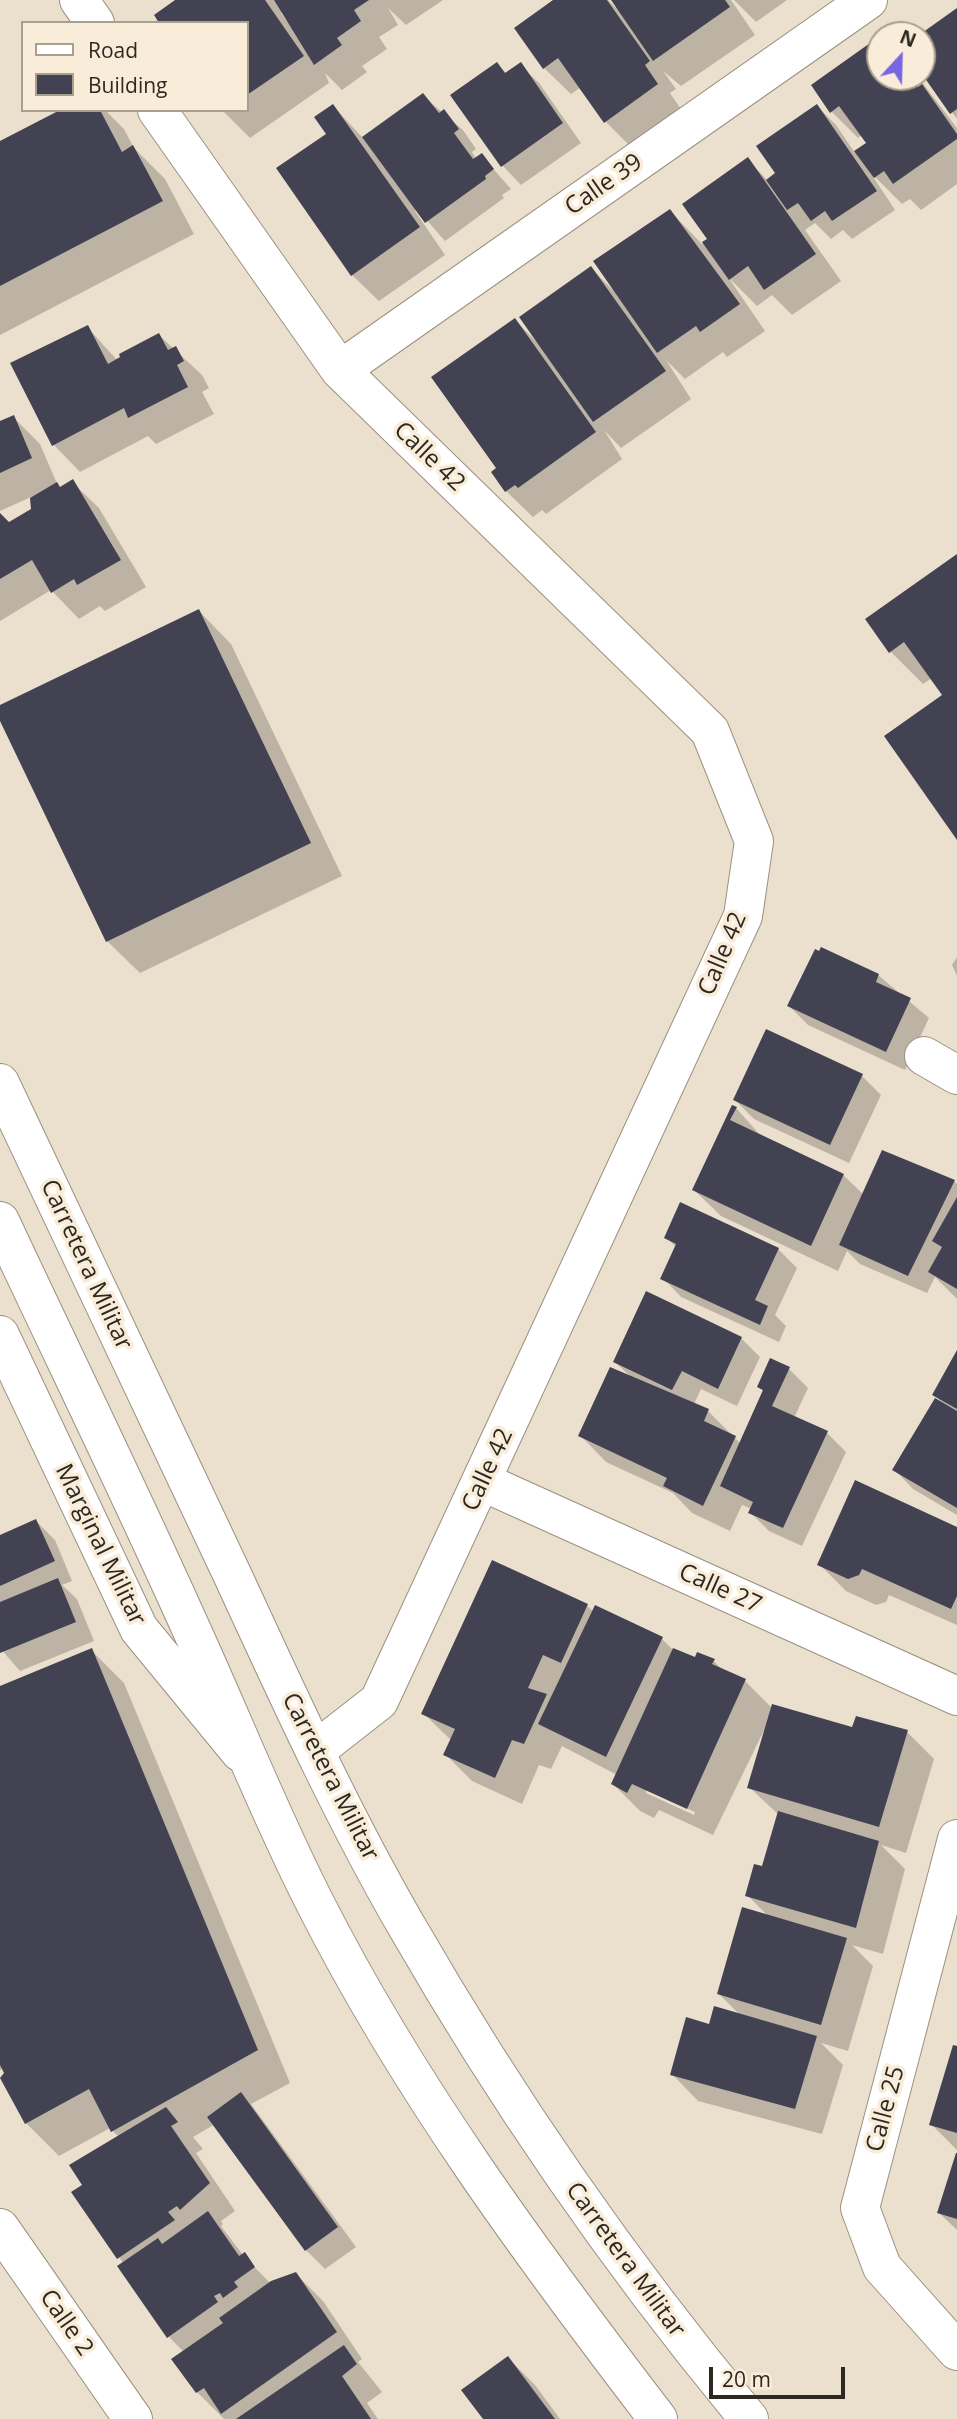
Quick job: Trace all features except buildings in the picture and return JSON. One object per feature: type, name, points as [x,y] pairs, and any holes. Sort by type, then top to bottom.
[{"type":"street","points":[[79,0],[94,21]]},
{"type":"street","name":"Calle 39","points":[[340,370],[868,0]]},
{"type":"street","name":"Calle 42","points":[[158,112],[340,370],[710,732],[754,841],[743,916],[483,1482],[379,1701],[315,1751]]},
{"type":"street","points":[[924,1056],[957,1075]]},
{"type":"street","name":"Carretera Militar","points":[[0,1083],[315,1751],[404,1921],[484,2056],[571,2187],[656,2303],[748,2419]]},
{"type":"street","points":[[0,1221],[327,1926],[453,2137],[577,2314],[658,2419]]},
{"type":"street","name":"Marginal Militar","points":[[0,1335],[139,1629],[254,1770]]},
{"type":"street","name":"Calle 27","points":[[483,1482],[957,1696]]},
{"type":"street","name":"Calle 25","points":[[957,1839],[860,2208],[882,2267],[957,2351]]},
{"type":"street","name":"Calle 2","points":[[0,2228],[133,2419]]}]
